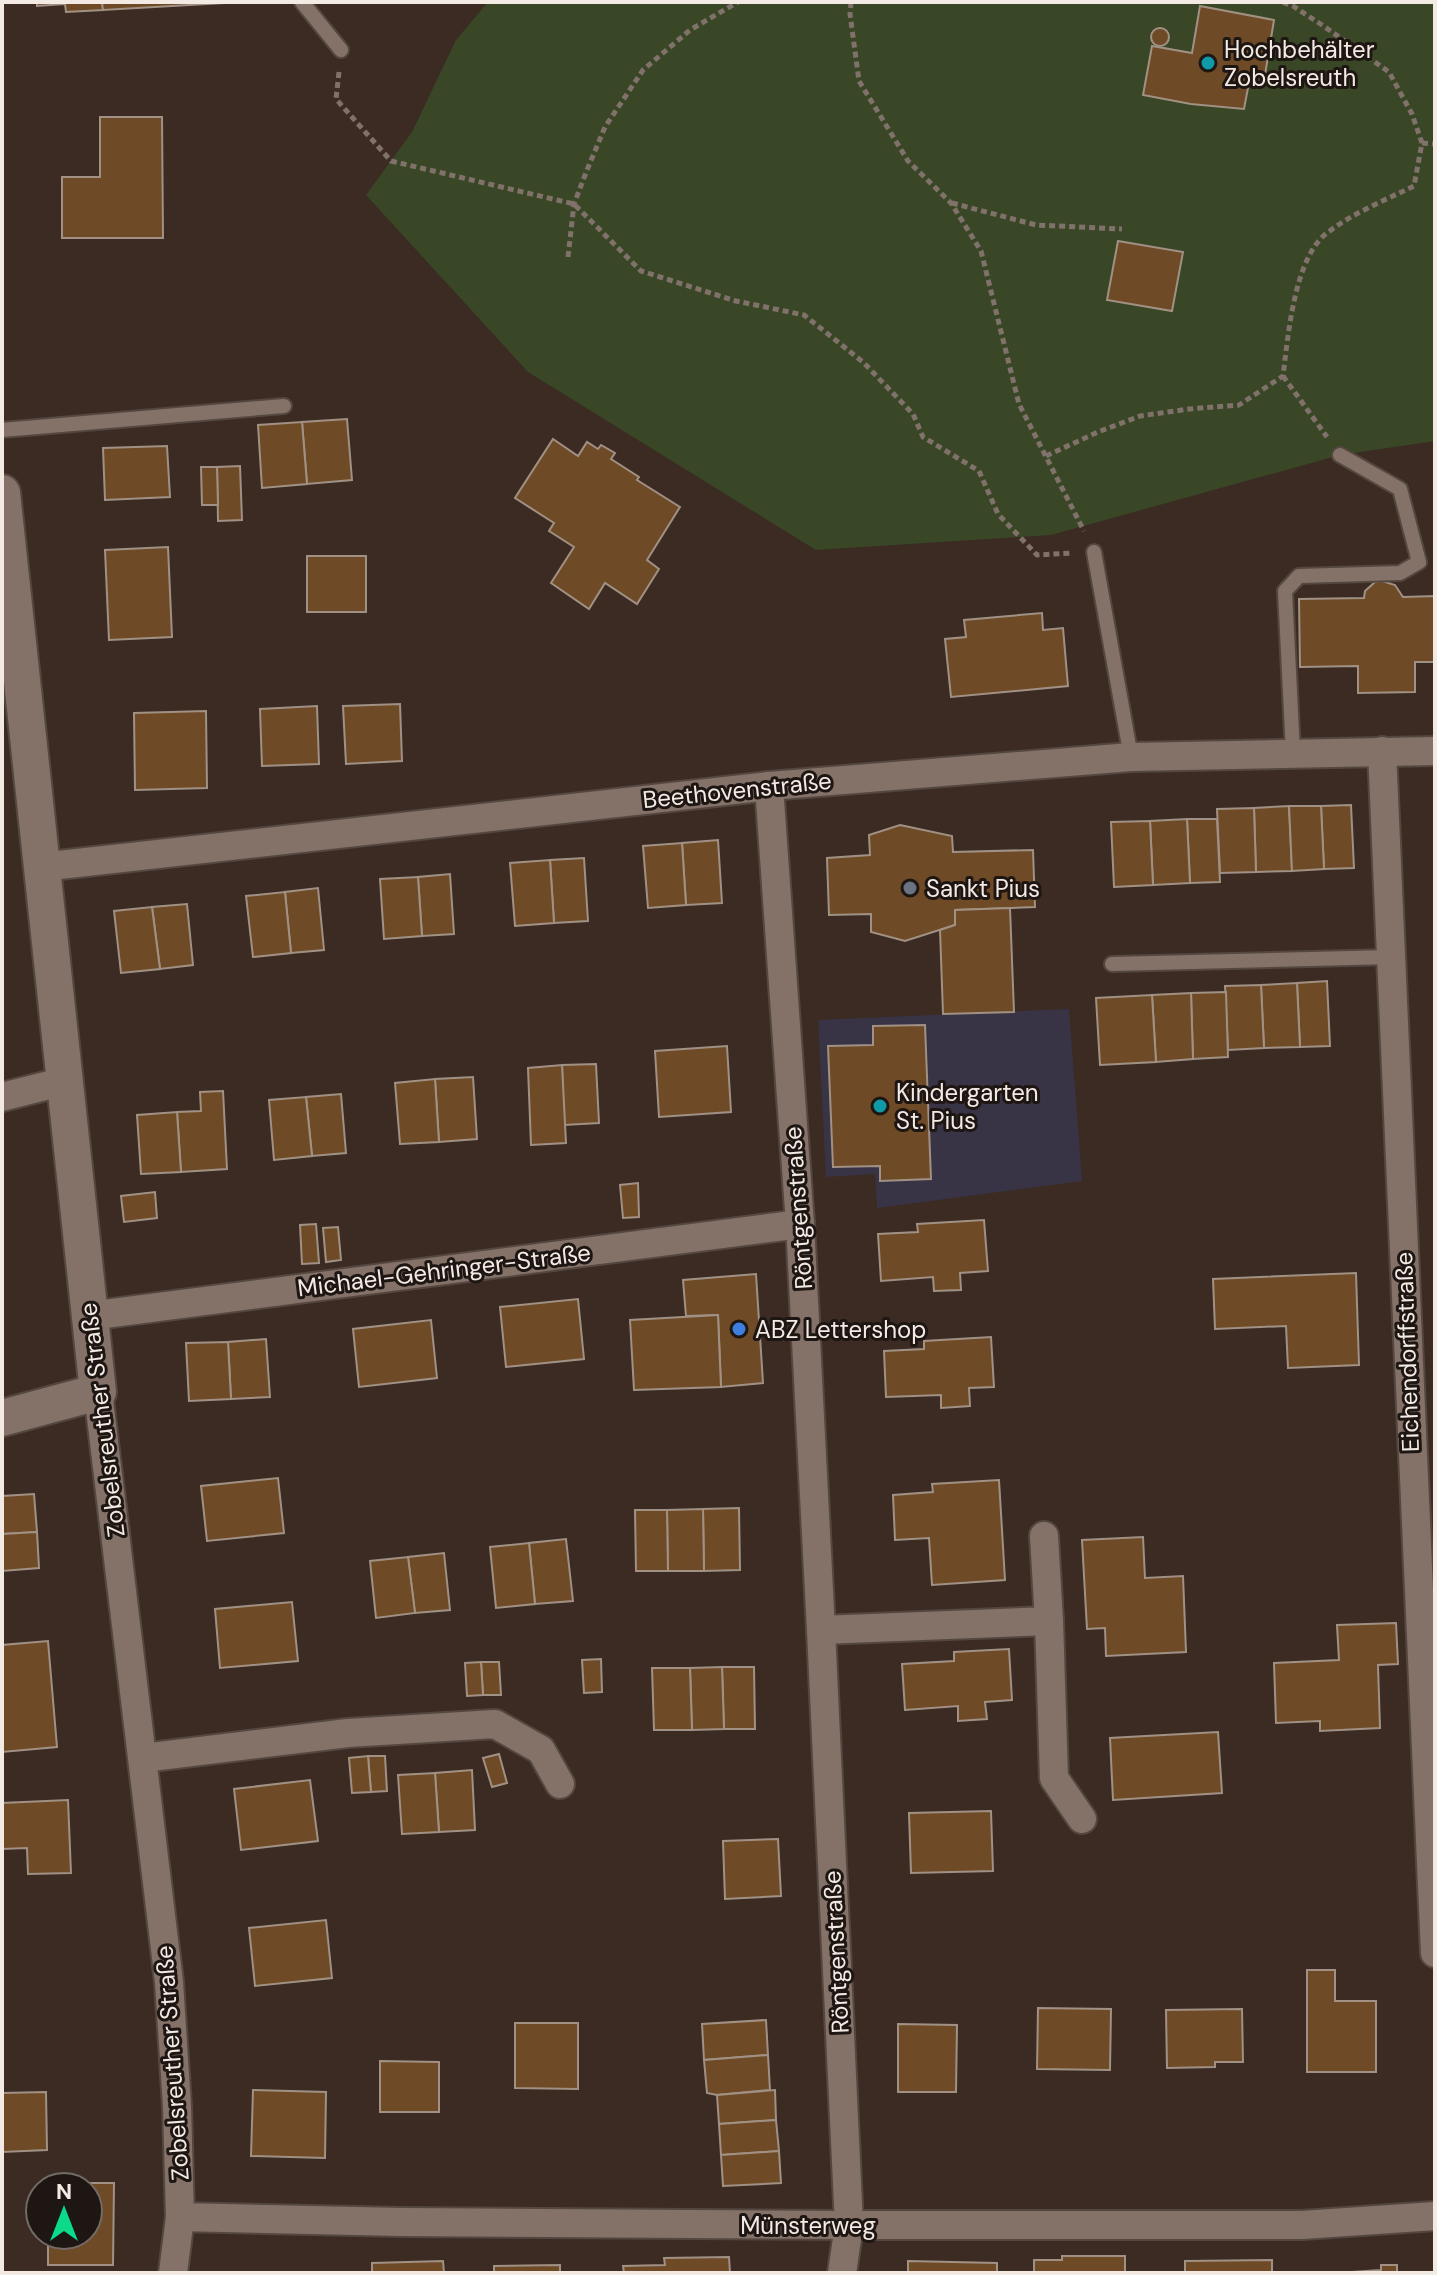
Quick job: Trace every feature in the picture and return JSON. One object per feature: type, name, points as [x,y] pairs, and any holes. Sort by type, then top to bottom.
[{"type":"street","name":"Zobelsreuther Straße","points":[[2,493],[89,1316],[169,1982],[180,2217],[173,2273]]},
{"type":"street","name":"Eichendorffstraße","points":[[1382,751],[1435,1953]]},
{"type":"street","name":"Beethovenstraße","points":[[41,867],[769,786],[1131,757],[1435,751]]},
{"type":"street","name":"Röntgenstraße","points":[[769,786],[800,1224],[821,1630],[849,2225],[842,2273]]},
{"type":"street","points":[[2,1097],[65,1081]]},
{"type":"street","name":"Michael-Gehringer-Straße","points":[[89,1316],[800,1224]]},
{"type":"street","points":[[2,1418],[98,1392]]},
{"type":"street","points":[[1044,1536],[1054,1778],[1082,1819]]},
{"type":"street","points":[[821,1630],[1049,1621]]},
{"type":"street","points":[[143,1758],[348,1733],[495,1724],[541,1750],[560,1784]]},
{"type":"street","name":"Münsterweg","points":[[180,2217],[402,2222],[1302,2225],[1435,2216]]},
{"type":"lane","points":[[302,2],[341,50]]},
{"type":"lane","points":[[2,430],[284,406]]},
{"type":"lane","points":[[1293,753],[1285,591],[1299,576],[1400,573],[1419,562],[1400,489],[1340,455]]},
{"type":"lane","points":[[1094,552],[1131,757]]},
{"type":"lane","points":[[1112,964],[1391,957]]},
{"type":"path","points":[[568,257],[574,204],[605,127],[643,70],[690,30],[738,2]]},
{"type":"path","points":[[851,2],[859,81],[908,161],[951,203],[981,251],[1019,404],[1094,552]]},
{"type":"path","points":[[1282,2],[1293,6],[1389,72],[1412,114],[1422,143],[1414,186],[1325,234],[1306,260],[1291,317],[1283,376],[1340,455]]},
{"type":"path","points":[[341,50],[336,99],[391,161],[574,204],[641,271],[736,301],[804,315],[863,362],[913,414],[923,437],[979,471],[998,514],[1037,555]]},
{"type":"path","points":[[1422,143],[1435,144]]},
{"type":"path","points":[[951,203],[1036,225],[1122,229]]},
{"type":"path","points":[[1046,456],[1140,416],[1239,405],[1283,376]]},
{"type":"shaded area","points":[[1069,1009],[1082,1181],[877,1208],[875,1174],[826,1177],[818,1020]]},
{"type":"green space","points":[[488,2],[1435,2],[1435,441],[1340,455],[1051,535],[816,550],[528,372],[366,195],[412,132],[456,40]]},
{"type":"building","points":[[37,2],[102,2],[103,10],[66,12],[65,4],[37,6]]},
{"type":"building","points":[[102,2],[224,2],[224,3],[103,10]]},
{"type":"building","name":"Hochbehälter Zobelsreuth","points":[[1200,6],[1274,20],[1265,75],[1251,72],[1244,109],[1143,95],[1152,46],[1192,53]]},
{"type":"building","points":[[1160,28],[1169,37],[1160,46],[1151,37]]},
{"type":"building","points":[[100,117],[162,117],[163,238],[62,238],[62,177],[100,177]]},
{"type":"building","points":[[1118,241],[1183,252],[1172,311],[1107,300]]},
{"type":"building","points":[[347,419],[352,480],[307,484],[302,422]]},
{"type":"building","points":[[302,422],[307,484],[262,488],[258,425]]},
{"type":"building","points":[[553,439],[578,456],[587,442],[598,449],[601,445],[615,453],[611,459],[639,477],[637,480],[680,507],[647,560],[659,569],[637,604],[605,583],[589,609],[551,583],[574,547],[549,531],[554,523],[515,498]]},
{"type":"building","points":[[167,446],[170,497],[105,500],[103,448]]},
{"type":"building","points":[[240,466],[242,520],[218,521],[217,467]]},
{"type":"building","points":[[201,467],[217,467],[218,505],[202,505]]},
{"type":"building","points":[[168,547],[172,637],[109,640],[105,550]]},
{"type":"building","points":[[307,556],[366,556],[366,612],[307,612]]},
{"type":"building","points":[[1375,582],[1395,585],[1403,597],[1435,596],[1435,662],[1415,662],[1415,692],[1358,693],[1358,666],[1300,667],[1299,599],[1364,598],[1365,591]]},
{"type":"building","points":[[1042,613],[1043,630],[1063,628],[1068,686],[951,697],[945,639],[966,637],[964,620]]},
{"type":"building","points":[[400,704],[402,761],[346,764],[343,706]]},
{"type":"building","points":[[317,706],[319,764],[262,766],[260,709]]},
{"type":"building","points":[[206,711],[207,788],[135,790],[134,713]]},
{"type":"building","points":[[1351,805],[1354,868],[1324,869],[1321,806]]},
{"type":"building","points":[[1289,806],[1292,871],[1256,872],[1254,808]]},
{"type":"building","points":[[1289,806],[1321,806],[1324,869],[1292,871]]},
{"type":"building","points":[[1254,808],[1256,872],[1220,873],[1217,809]]},
{"type":"building","points":[[1187,819],[1217,819],[1220,882],[1190,883]]},
{"type":"building","points":[[1187,819],[1190,883],[1153,885],[1150,821]]},
{"type":"building","points":[[1150,821],[1153,885],[1114,887],[1111,822]]},
{"type":"building","points":[[900,825],[952,836],[953,852],[1033,850],[1035,907],[955,910],[955,925],[905,941],[871,932],[871,914],[829,915],[827,858],[870,855],[869,835]]},
{"type":"building","points":[[718,840],[722,903],[686,905],[682,843]]},
{"type":"building","points":[[682,843],[686,905],[648,908],[643,846]]},
{"type":"building","points":[[584,858],[588,921],[554,923],[550,860]]},
{"type":"building","points":[[550,860],[554,923],[515,926],[510,863]]},
{"type":"building","points":[[450,874],[454,934],[422,936],[418,877]]},
{"type":"building","points":[[418,877],[422,936],[384,939],[380,879]]},
{"type":"building","points":[[318,888],[324,950],[291,953],[285,892]]},
{"type":"building","points":[[285,892],[291,953],[253,957],[246,896]]},
{"type":"building","points":[[187,904],[193,965],[160,969],[152,907]]},
{"type":"building","points":[[152,907],[160,969],[121,973],[114,911]]},
{"type":"building","points":[[1010,908],[1014,1012],[943,1014],[940,930],[955,925],[955,910]]},
{"type":"building","points":[[1327,981],[1330,1046],[1300,1047],[1297,983]]},
{"type":"building","points":[[1297,983],[1300,1047],[1264,1048],[1261,985]]},
{"type":"building","points":[[1261,985],[1264,1048],[1228,1050],[1225,986]]},
{"type":"building","points":[[1226,992],[1228,1057],[1193,1059],[1191,993]]},
{"type":"building","points":[[1191,993],[1193,1059],[1156,1062],[1152,995]]},
{"type":"building","points":[[1152,995],[1156,1062],[1100,1065],[1096,998]]},
{"type":"building","name":"Kindergarten St. Pius","points":[[925,1025],[931,1179],[880,1181],[880,1166],[833,1167],[828,1046],[873,1045],[873,1026]]},
{"type":"building","points":[[727,1046],[731,1112],[659,1117],[655,1051]]},
{"type":"building","points":[[596,1064],[599,1123],[564,1125],[562,1065]]},
{"type":"building","points":[[562,1065],[566,1143],[531,1145],[528,1068]]},
{"type":"building","points":[[473,1077],[477,1139],[439,1142],[435,1079]]},
{"type":"building","points":[[435,1079],[439,1142],[400,1144],[395,1083]]},
{"type":"building","points":[[223,1091],[227,1169],[181,1172],[177,1112],[201,1111],[200,1092]]},
{"type":"building","points":[[341,1094],[346,1153],[312,1156],[306,1097]]},
{"type":"building","points":[[306,1097],[312,1156],[274,1160],[269,1100]]},
{"type":"building","points":[[177,1112],[181,1172],[141,1174],[137,1115]]},
{"type":"building","points":[[638,1183],[639,1217],[623,1218],[620,1185]]},
{"type":"building","points":[[155,1192],[157,1218],[124,1222],[121,1196]]},
{"type":"building","points":[[984,1220],[988,1271],[960,1273],[961,1290],[934,1291],[933,1277],[881,1281],[878,1234],[918,1232],[917,1224]]},
{"type":"building","points":[[316,1224],[319,1263],[302,1264],[300,1225]]},
{"type":"building","points":[[338,1227],[341,1260],[326,1262],[323,1228]]},
{"type":"building","points":[[1356,1273],[1359,1365],[1288,1368],[1286,1326],[1215,1329],[1213,1279]]},
{"type":"building","points":[[756,1274],[763,1383],[721,1387],[718,1315],[686,1316],[683,1280]]},
{"type":"building","points":[[578,1299],[584,1359],[506,1367],[500,1307]]},
{"type":"building","points":[[718,1315],[721,1387],[634,1390],[630,1320]]},
{"type":"building","points":[[431,1320],[437,1378],[359,1387],[353,1329]]},
{"type":"building","points":[[991,1337],[994,1387],[969,1388],[970,1406],[941,1408],[941,1395],[886,1397],[884,1351],[924,1349],[924,1341]]},
{"type":"building","points":[[266,1339],[270,1397],[231,1399],[228,1342]]},
{"type":"building","points":[[228,1342],[231,1399],[189,1401],[186,1343]]},
{"type":"building","points":[[278,1478],[284,1533],[207,1541],[201,1486]]},
{"type":"building","points":[[999,1480],[1005,1580],[932,1585],[929,1538],[895,1540],[893,1495],[933,1492],[932,1484]]},
{"type":"building","points":[[34,1494],[37,1532],[2,1534],[2,1496]]},
{"type":"building","points":[[739,1508],[740,1570],[704,1571],[703,1509]]},
{"type":"building","points":[[703,1509],[704,1571],[668,1571],[667,1510]]},
{"type":"building","points":[[635,1510],[667,1510],[668,1571],[636,1571]]},
{"type":"building","points":[[37,1532],[39,1568],[2,1571],[2,1534]]},
{"type":"building","points":[[1143,1537],[1145,1578],[1183,1576],[1186,1652],[1106,1656],[1105,1628],[1087,1629],[1082,1540]]},
{"type":"building","points":[[566,1539],[573,1601],[535,1604],[529,1543]]},
{"type":"building","points":[[529,1543],[535,1604],[496,1608],[490,1547]]},
{"type":"building","points":[[444,1553],[450,1610],[415,1613],[408,1557]]},
{"type":"building","points":[[408,1557],[415,1613],[376,1618],[370,1561]]},
{"type":"building","points":[[292,1602],[298,1661],[220,1668],[215,1609]]},
{"type":"building","points":[[1396,1623],[1398,1664],[1378,1665],[1380,1728],[1320,1731],[1320,1721],[1276,1723],[1274,1663],[1339,1660],[1337,1625]]},
{"type":"building","points":[[48,1641],[57,1747],[2,1752],[2,1645]]},
{"type":"building","points":[[1009,1649],[1012,1700],[985,1702],[987,1719],[958,1721],[958,1706],[905,1710],[902,1664],[954,1661],[954,1652]]},
{"type":"building","points":[[601,1659],[602,1692],[584,1693],[582,1660]]},
{"type":"building","points":[[481,1662],[499,1662],[501,1695],[483,1695]]},
{"type":"building","points":[[481,1662],[483,1695],[467,1696],[465,1663]]},
{"type":"building","points":[[722,1667],[754,1667],[755,1729],[724,1729]]},
{"type":"building","points":[[722,1667],[724,1729],[692,1730],[690,1668]]},
{"type":"building","points":[[652,1668],[690,1668],[692,1730],[654,1730]]},
{"type":"building","points":[[1218,1732],[1222,1793],[1113,1800],[1110,1738]]},
{"type":"building","points":[[499,1754],[507,1783],[492,1787],[483,1758]]},
{"type":"building","points":[[368,1756],[385,1756],[387,1791],[371,1792]]},
{"type":"building","points":[[368,1756],[371,1792],[352,1793],[349,1758]]},
{"type":"building","points":[[472,1770],[475,1830],[439,1832],[435,1773]]},
{"type":"building","points":[[435,1773],[439,1832],[402,1834],[398,1775]]},
{"type":"building","points":[[310,1780],[318,1841],[241,1850],[234,1789]]},
{"type":"building","points":[[68,1800],[71,1873],[28,1874],[27,1848],[2,1849],[2,1803]]},
{"type":"building","points":[[991,1811],[993,1871],[911,1873],[909,1813]]},
{"type":"building","points":[[778,1839],[781,1896],[725,1899],[723,1841]]},
{"type":"building","points":[[326,1920],[332,1978],[255,1986],[249,1928]]},
{"type":"building","points":[[1307,1970],[1335,1970],[1335,2001],[1376,2001],[1376,2072],[1307,2072]]},
{"type":"building","points":[[1038,2008],[1111,2009],[1110,2070],[1037,2069]]},
{"type":"building","points":[[1242,2009],[1243,2062],[1215,2062],[1215,2067],[1167,2068],[1166,2010]]},
{"type":"building","points":[[766,2020],[768,2055],[704,2060],[702,2024]]},
{"type":"building","points":[[515,2023],[578,2023],[578,2089],[515,2088]]},
{"type":"building","points":[[898,2024],[957,2025],[956,2092],[898,2092]]},
{"type":"building","points":[[768,2055],[770,2090],[717,2095],[707,2093],[704,2060]]},
{"type":"building","points":[[380,2061],[439,2062],[439,2112],[380,2112]]},
{"type":"building","points":[[253,2090],[326,2092],[325,2158],[251,2156]]},
{"type":"building","points":[[775,2090],[776,2120],[719,2124],[717,2095]]},
{"type":"building","points":[[46,2092],[47,2150],[2,2152],[2,2093]]},
{"type":"building","points":[[776,2120],[779,2151],[721,2155],[719,2124]]},
{"type":"building","points":[[779,2151],[781,2183],[723,2186],[721,2155]]},
{"type":"building","points":[[104,2183],[114,2183],[113,2265],[48,2265],[48,2251],[104,2251]]},
{"type":"building","points":[[1062,2256],[1125,2256],[1125,2273],[1034,2273],[1034,2260],[1062,2260]]},
{"type":"building","points":[[729,2257],[730,2273],[624,2273],[623,2266],[665,2265],[664,2258]]},
{"type":"building","points":[[1272,2260],[1272,2273],[1185,2273],[1185,2261]]},
{"type":"building","points":[[443,2261],[444,2273],[372,2273],[372,2263]]},
{"type":"building","points":[[908,2261],[997,2263],[997,2273],[908,2273]]},
{"type":"building","points":[[560,2265],[560,2273],[494,2273],[494,2266]]},
{"type":"building","points":[[1381,2265],[1397,2265],[1397,2273],[1337,2273],[1381,2270]]},
{"type":"place","name":"Hochbehälter Zobelsreuth","points":[[1208,63]]},
{"type":"place","name":"Sankt Pius","points":[[910,888]]},
{"type":"place","name":"Kindergarten St. Pius","points":[[880,1106]]},
{"type":"place","name":"ABZ Lettershop","points":[[739,1329]]}]
